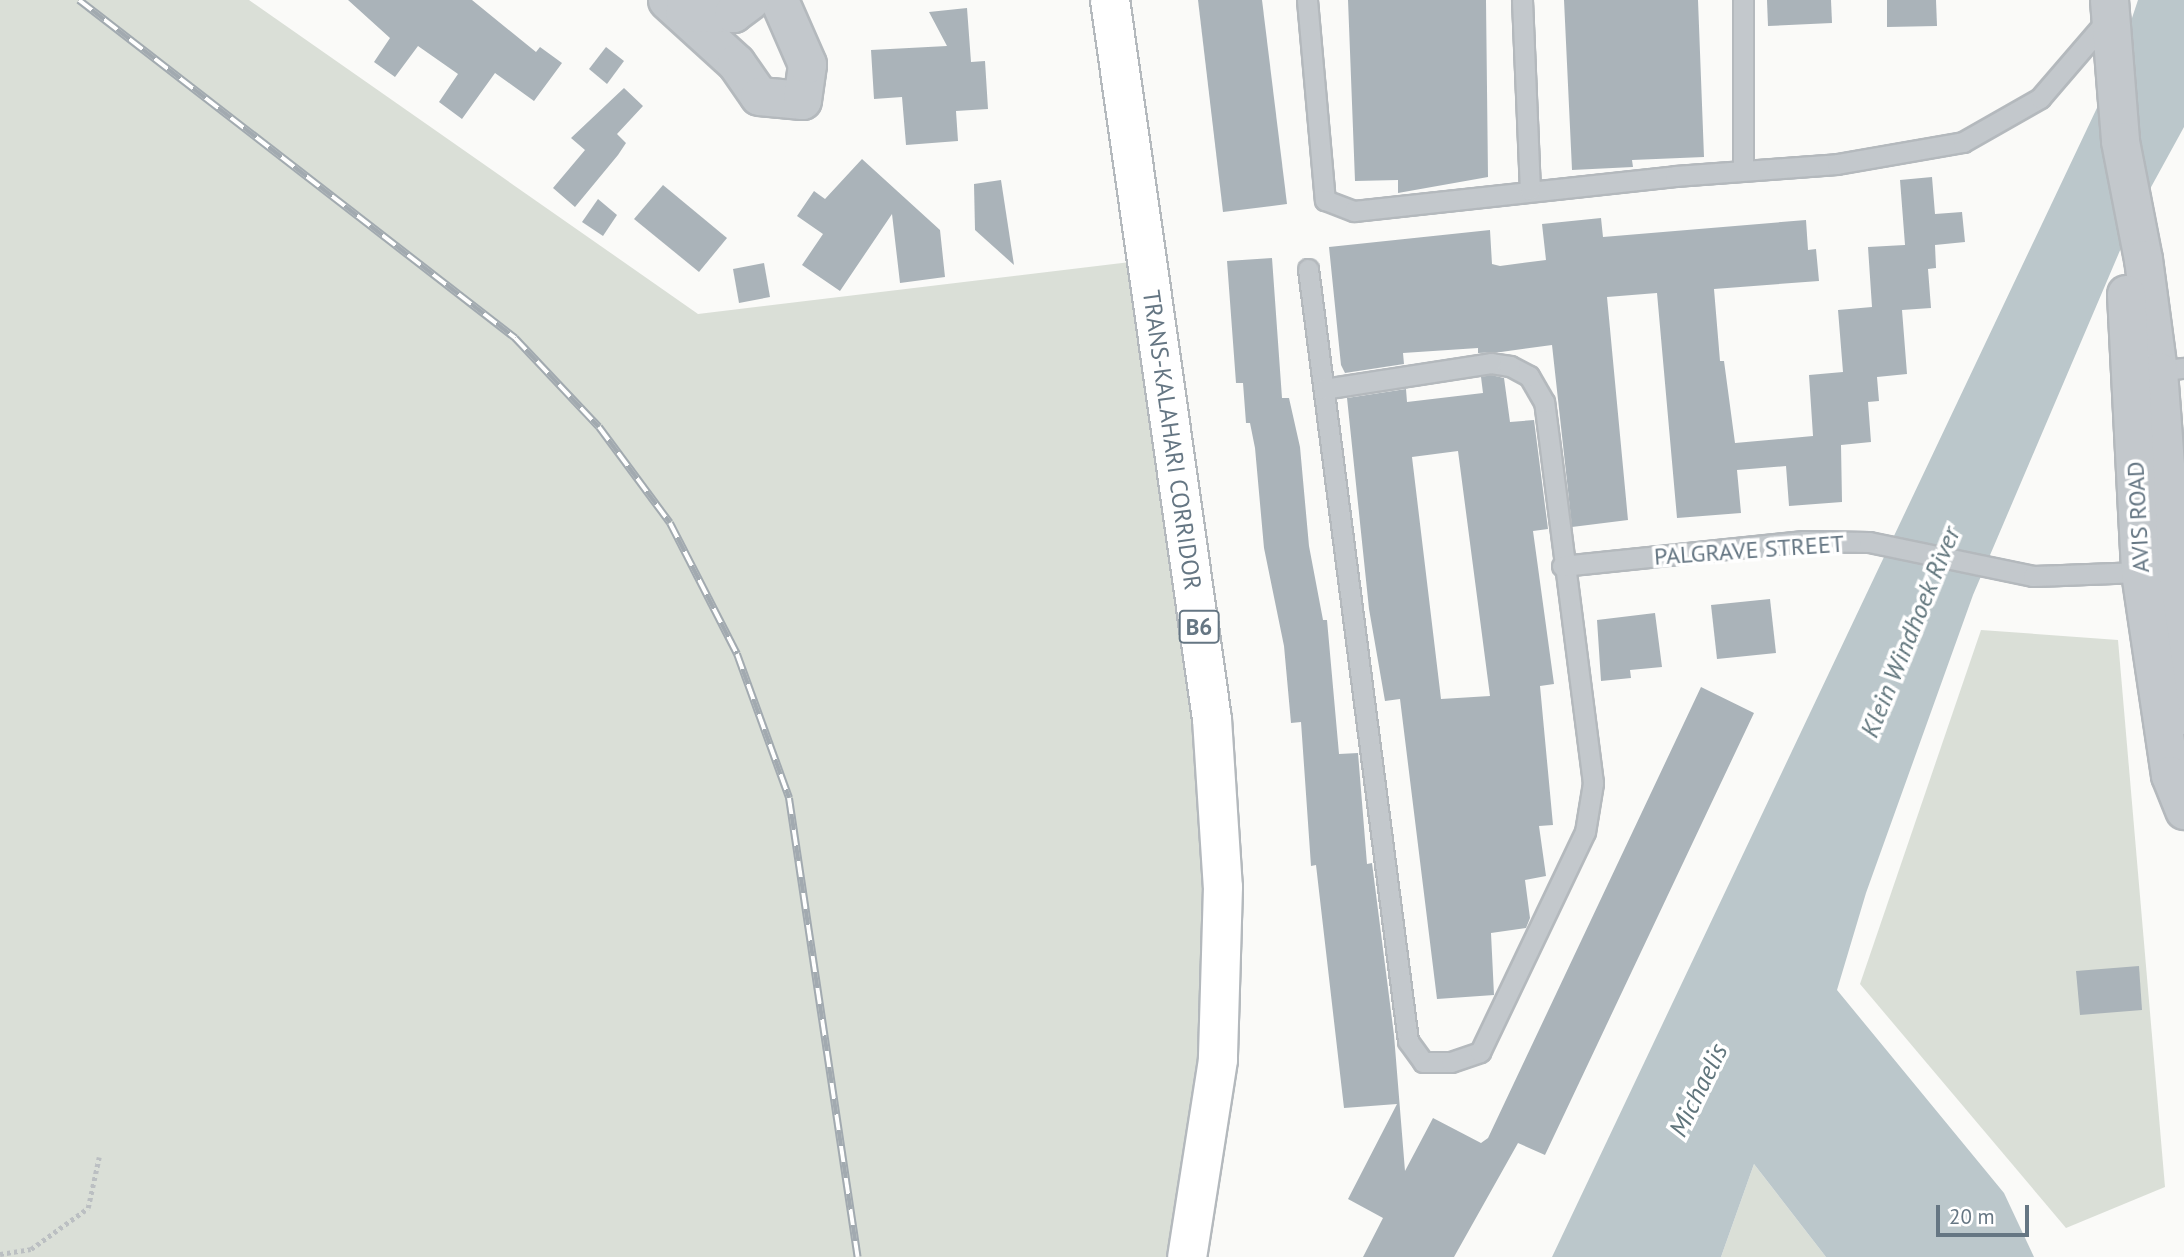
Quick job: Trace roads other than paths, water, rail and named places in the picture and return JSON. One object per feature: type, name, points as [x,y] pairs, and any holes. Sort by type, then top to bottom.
[{"type":"highway","name":"TRANS-KALAHARI CORRIDOR","points":[[1110,0],[1212,719],[1223,887],[1218,1059],[1187,1257]]},
{"type":"street","points":[[675,6],[733,13],[750,0]]},
{"type":"street","points":[[675,6],[736,64],[759,96],[802,100],[807,64],[779,0]]},
{"type":"street","name":"AVIS ROAD","points":[[2110,8],[2120,141],[2133,220],[2171,369],[2166,569],[2169,775],[2184,810]]},
{"type":"street","name":"AVIS ROAD","points":[[2133,220],[2124,258],[2184,715]]},
{"type":"lane","points":[[1307,0],[1325,200],[1354,211],[1743,169],[1837,164],[1964,142],[2040,98],[2110,8]]},
{"type":"lane","points":[[1522,0],[1531,190]]},
{"type":"lane","points":[[1743,0],[1743,169]]},
{"type":"lane","points":[[1308,269],[1408,1041],[1423,1062],[1451,1062],[1480,1052],[1585,832],[1593,783],[1562,566],[1544,402],[1529,376],[1510,366],[1491,363],[1324,389]]},
{"type":"lane","name":"PALGRAVE STREET","points":[[1562,566],[1804,541],[1869,542],[2033,576],[2166,569]]},
{"type":"water","points":[[2138,0],[2184,0],[2184,127],[2133,220],[1973,595],[1866,893],[1837,990],[2004,1193],[2034,1257],[1826,1257],[1754,1164],[1721,1257],[1552,1257],[2114,72]]},
{"type":"railway","points":[[79,0],[515,338],[599,427],[670,523],[737,654],[789,798],[858,1257]]},
{"type":"water label","name":"Klein Windhoek River","points":[[1910,632]]},
{"type":"water label","name":"Michaelis","points":[[1698,1090]]}]
